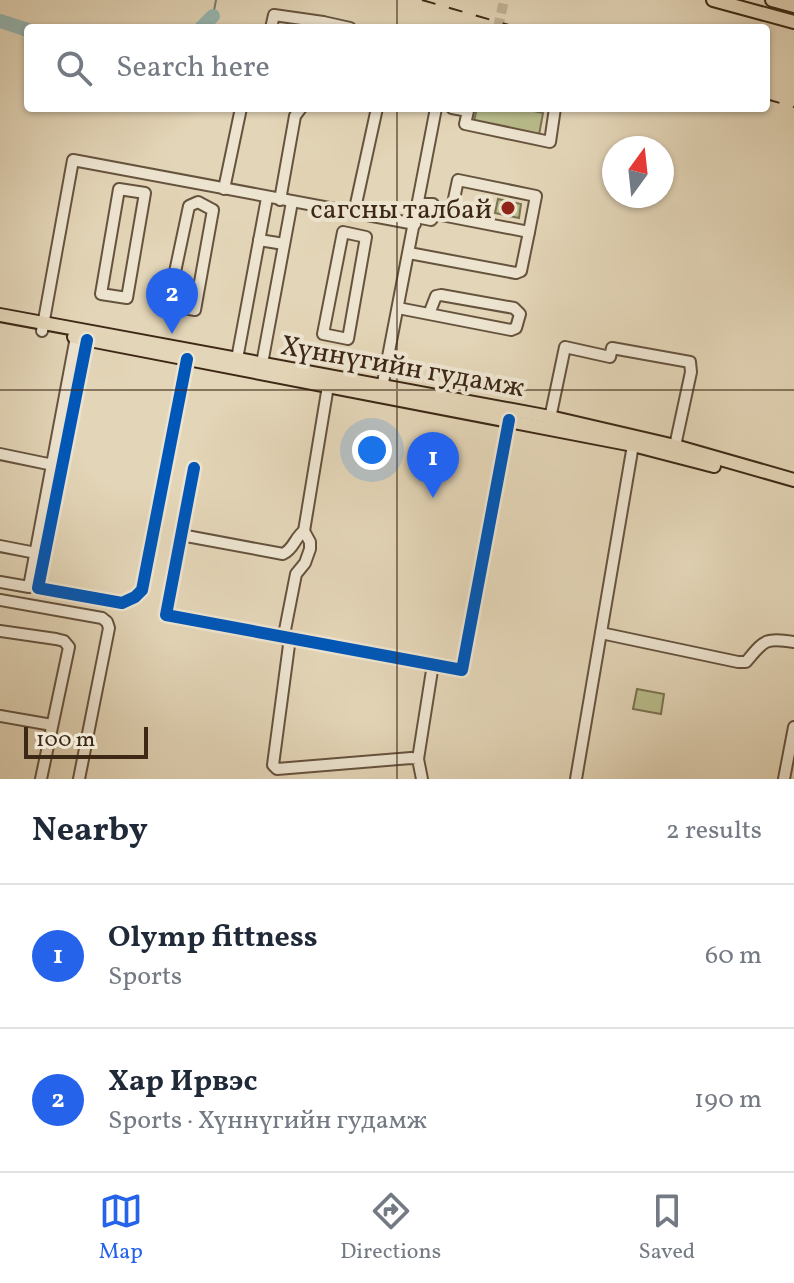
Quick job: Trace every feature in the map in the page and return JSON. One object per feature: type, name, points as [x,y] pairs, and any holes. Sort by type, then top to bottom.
[{"type":"main road","points":[[713,0],[794,22]]},
{"type":"main road","points":[[772,0],[794,6]]},
{"type":"main road","name":"Хүннүгийн гудамж","points":[[0,315],[82,338],[187,359],[261,368],[675,446],[794,480]]},
{"type":"main road","name":"Хүннүгийн гудамж","points":[[0,323],[43,327],[237,359],[325,385],[382,391],[509,420],[549,423],[794,488]]},
{"type":"street","points":[[272,24],[274,15],[317,24]]},
{"type":"street","points":[[224,189],[240,112]]},
{"type":"street","points":[[280,200],[298,112]]},
{"type":"street","points":[[355,234],[376,112]]},
{"type":"street","points":[[382,391],[435,112]]},
{"type":"street","points":[[468,112],[465,124],[550,142],[554,112]]},
{"type":"street","points":[[43,327],[73,160],[357,214],[416,221],[431,220],[436,214],[529,232]]},
{"type":"street","points":[[133,191],[137,172]]},
{"type":"street","points":[[409,253],[516,273],[521,271],[536,196],[458,180],[451,213],[436,210],[433,204],[419,204]]},
{"type":"street","points":[[198,202],[200,185]]},
{"type":"street","points":[[119,189],[133,191],[145,193],[127,298],[101,294],[119,189]]},
{"type":"street","points":[[237,359],[267,198]]},
{"type":"street","points":[[198,202],[213,210],[195,310],[168,305],[189,206],[198,202]]},
{"type":"street","points":[[261,368],[292,202]]},
{"type":"street","points":[[343,232],[355,234],[366,237],[348,339],[323,334],[343,232]]},
{"type":"street","points":[[259,240],[284,244]]},
{"type":"street","points":[[398,308],[511,330],[516,328],[520,314],[514,308],[441,295],[436,296],[429,314]]},
{"type":"street","points":[[82,338],[38,588],[122,603],[142,590],[187,359]]},
{"type":"street","points":[[0,582],[29,587],[82,338]]},
{"type":"street","points":[[549,423],[565,347],[610,357],[612,348],[690,362],[691,372],[675,446]]},
{"type":"street","points":[[181,535],[283,554],[288,552],[304,531],[316,470],[312,444],[325,385]]},
{"type":"street","points":[[194,468],[166,615],[462,670],[509,420]]},
{"type":"street","points":[[576,779],[633,445]]},
{"type":"street","points":[[0,454],[53,465]]},
{"type":"street","points":[[304,531],[310,549],[303,567],[296,574],[285,636],[289,645],[273,765],[277,769],[418,759]]},
{"type":"street","points":[[0,546],[36,553]]},
{"type":"street","points":[[0,600],[102,618],[107,622],[109,628],[79,779]]},
{"type":"street","points":[[0,631],[56,639],[64,641],[69,647],[41,779]]},
{"type":"street","points":[[601,633],[746,662],[758,645],[767,640],[794,642]]},
{"type":"street","points":[[422,779],[418,759],[433,664]]},
{"type":"street","points":[[0,716],[52,725]]},
{"type":"street","points":[[784,779],[794,727]]},
{"type":"green space","points":[[476,112],[543,113],[539,135],[474,121]]},
{"type":"green space","name":"сагсны талбай","points":[[498,199],[521,204],[519,218],[495,213]]},
{"type":"green space","points":[[637,689],[664,694],[661,714],[633,709]]},
{"type":"waterway","points":[[213,16],[216,0]]},
{"type":"waterway","points":[[205,24],[213,16]]},
{"type":"waterway","points":[[0,21],[24,29]]},
{"type":"tunnel","points":[[499,24],[504,0]]},
{"type":"railway","points":[[422,0],[505,24]]},
{"type":"railway","points":[[770,100],[794,107]]},
{"type":"cycle path","points":[[87,340],[38,588],[122,603],[142,590],[187,359]]},
{"type":"cycle path","points":[[194,468],[166,615],[462,670],[509,420]]},
{"type":"place","name":"сагсны талбай","points":[[508,208]]},
{"type":"place","name":"Хар Ирвэс","points":[[172,334]]},
{"type":"place","name":"Olymp fittness","points":[[433,498]]}]
